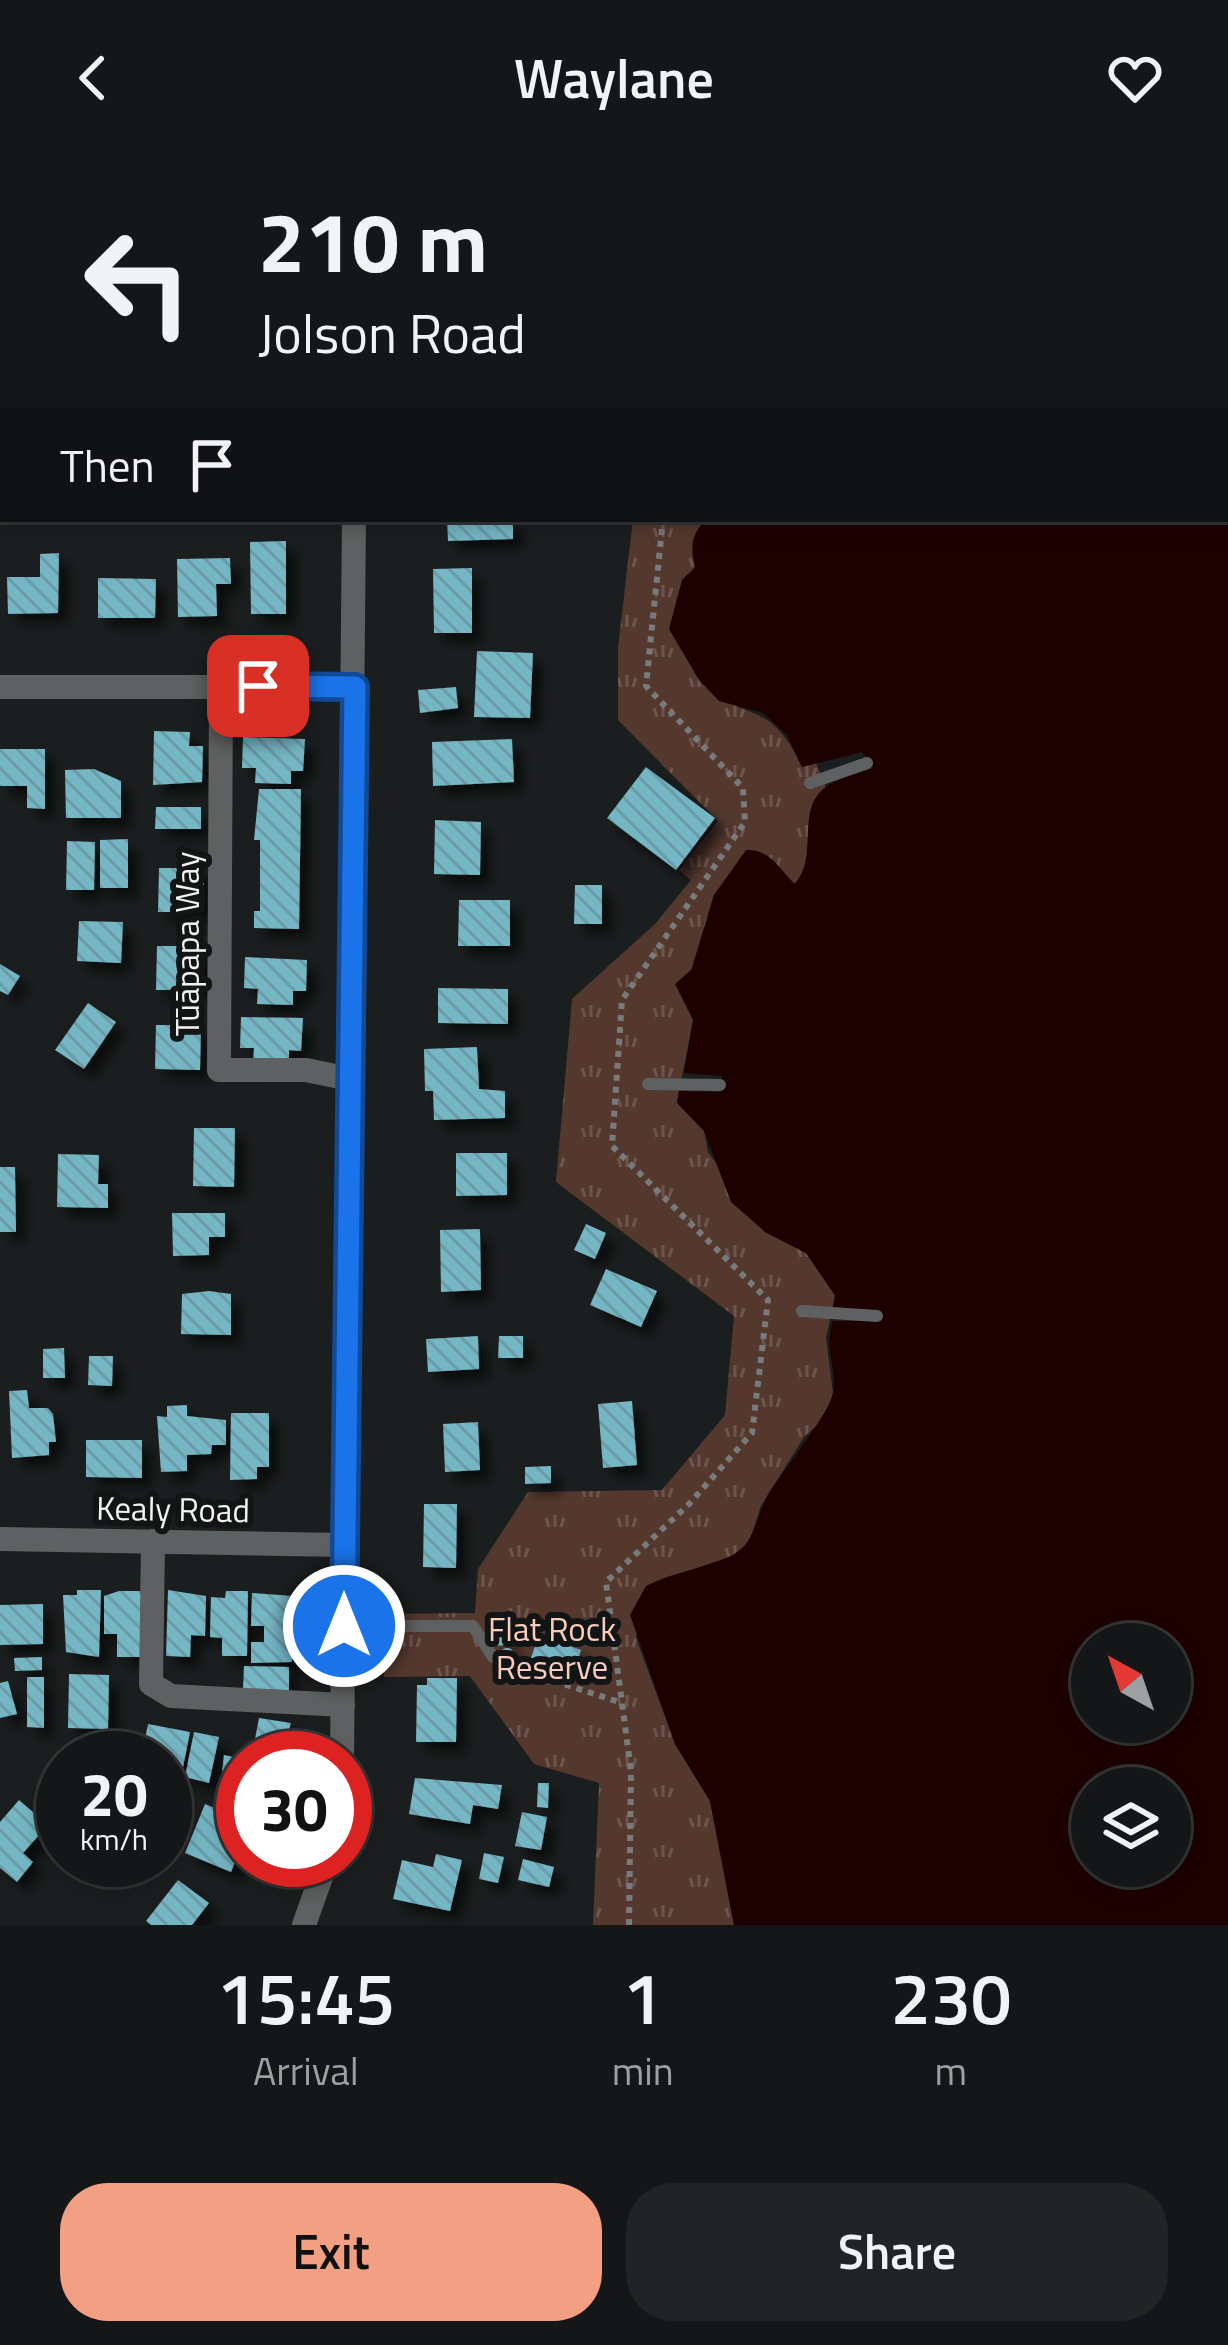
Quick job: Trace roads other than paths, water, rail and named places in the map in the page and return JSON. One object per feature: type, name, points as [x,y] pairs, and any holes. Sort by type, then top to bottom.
[{"type":"street","points":[[343,1731],[354,522]]},
{"type":"street","points":[[0,687],[355,687]]},
{"type":"street","name":"Tūāpapa Way","points":[[221,687],[220,1070],[305,1070],[350,1079]]},
{"type":"street","name":"Kealy Road","points":[[0,1539],[345,1545]]},
{"type":"street","points":[[153,1541],[151,1684],[171,1696],[343,1705]]},
{"type":"street","points":[[304,1925],[317,1887]]},
{"type":"lane","points":[[809,783],[867,763]]},
{"type":"lane","points":[[648,1084],[720,1085]]},
{"type":"lane","points":[[802,1311],[877,1316]]},
{"type":"lane","points":[[344,1626],[473,1626],[493,1657]]},
{"type":"park label","name":"Flat Rock Reserve","points":[[552,1648]]}]
